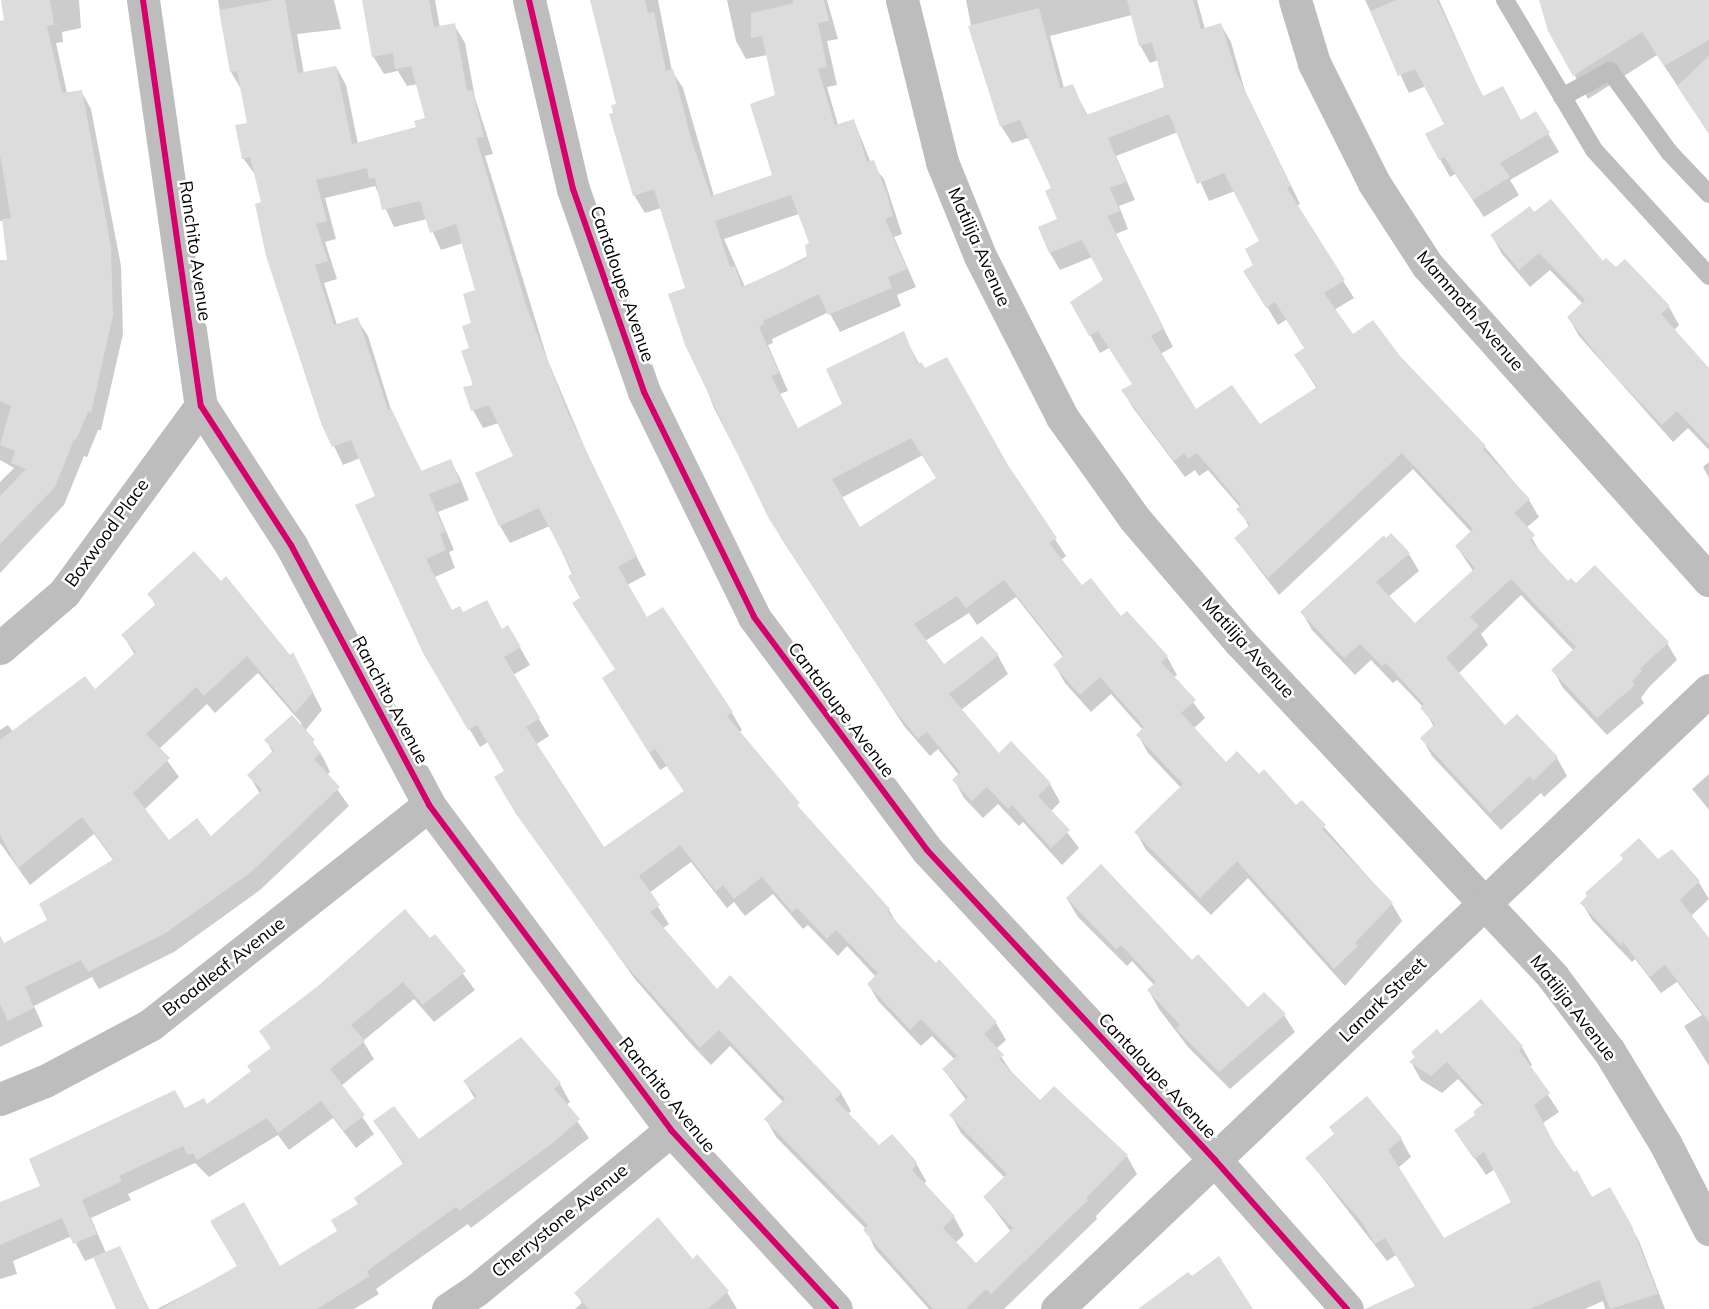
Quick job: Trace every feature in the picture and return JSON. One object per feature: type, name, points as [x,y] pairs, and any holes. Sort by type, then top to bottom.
[{"type":"street","name":"Ranchito Avenue","points":[[143,0],[201,406],[291,545],[429,805],[671,1130],[836,1309]]},
{"type":"street","name":"Cantaloupe Avenue","points":[[529,0],[573,189],[644,392],[754,617],[927,850],[1215,1160],[1347,1309]]},
{"type":"street","name":"Matilija Avenue","points":[[902,0],[942,162],[980,256],[1062,417],[1134,518],[1240,642],[1553,977],[1609,1051],[1665,1143],[1709,1228]]},
{"type":"street","name":"Mammoth Avenue","points":[[1295,0],[1319,73],[1374,183],[1427,265],[1709,580]]},
{"type":"street","name":"Boxwood Place","points":[[0,648],[64,593],[201,406]]},
{"type":"street","name":"Lanark Street","points":[[1057,1309],[1709,690]]},
{"type":"street","name":"Broadleaf Avenue","points":[[0,1099],[45,1081],[150,1025],[429,805]]},
{"type":"street","name":"Cherrystone Avenue","points":[[448,1309],[475,1291],[671,1130]]},
{"type":"lane","points":[[1505,0],[1594,150],[1709,276]]},
{"type":"lane","points":[[1562,97],[1610,71],[1669,152],[1709,194]]},
{"type":"building","points":[[1,0],[50,0],[54,25],[47,26],[62,93],[82,90],[111,247],[113,315],[91,413],[88,412],[76,440],[74,439],[55,487],[0,544],[0,496],[26,469],[11,463],[15,451],[0,445],[11,406],[0,401],[0,260],[7,260],[2,219],[11,218],[0,155],[0,21],[4,20]]},
{"type":"building","points":[[285,0],[298,73],[336,66],[352,144],[416,127],[414,121],[425,118],[411,66],[395,69],[393,53],[372,57],[362,0],[429,0],[434,27],[455,23],[467,91],[472,90],[484,137],[476,138],[527,308],[568,413],[637,556],[618,567],[647,617],[663,607],[733,712],[727,716],[800,803],[797,805],[890,909],[887,912],[936,963],[939,959],[997,1022],[984,1034],[1004,1055],[999,1059],[1040,1100],[1054,1086],[1128,1155],[1086,1198],[1088,1200],[991,1294],[986,1289],[966,1309],[933,1309],[863,1230],[868,1225],[764,1119],[785,1099],[719,1030],[700,1048],[621,960],[516,814],[494,777],[504,771],[477,725],[468,730],[423,653],[355,505],[375,496],[351,440],[332,447],[321,423],[266,256],[255,204],[261,202],[250,157],[242,159],[235,125],[247,123],[237,71],[230,72],[219,10]],"holes":[[[367,168],[369,179],[375,178],[382,210],[420,201],[430,233],[456,224],[475,290],[463,294],[471,323],[462,326],[469,348],[461,351],[473,385],[463,387],[471,411],[489,405],[513,456],[475,473],[499,526],[539,508],[573,573],[568,576],[580,598],[572,603],[615,669],[602,678],[649,753],[655,749],[684,791],[604,847],[526,727],[540,718],[504,657],[521,647],[508,625],[502,629],[487,600],[463,612],[460,606],[452,610],[426,559],[446,550],[440,534],[445,532],[429,494],[460,482],[451,459],[421,471],[391,408],[388,410],[358,317],[334,325],[315,265],[328,261],[316,224],[327,221],[316,180]],[[680,845],[716,891],[723,885],[734,899],[762,877],[792,912],[797,908],[827,939],[836,930],[878,973],[867,984],[910,1030],[921,1019],[957,1056],[942,1069],[968,1097],[949,1115],[1007,1174],[983,1197],[1013,1228],[976,1263],[943,1228],[955,1216],[912,1170],[917,1162],[892,1134],[879,1145],[835,1099],[842,1093],[730,975],[717,989],[650,912],[660,905],[639,876]]]},
{"type":"building","points":[[590,0],[645,0],[648,13],[654,12],[666,71],[673,69],[692,142],[711,196],[772,175],[750,104],[775,95],[762,36],[751,38],[751,13],[794,3],[793,0],[824,0],[829,21],[818,23],[827,67],[818,69],[835,125],[854,119],[867,162],[874,160],[887,194],[893,216],[885,219],[907,269],[888,277],[892,288],[828,315],[819,294],[763,321],[764,324],[759,327],[779,373],[771,376],[798,428],[842,404],[826,369],[904,331],[917,364],[921,362],[925,368],[947,357],[1008,465],[1057,538],[1049,543],[1082,585],[1091,578],[1121,616],[1127,611],[1168,656],[1161,662],[1196,700],[1181,713],[1226,762],[1237,751],[1259,774],[1264,769],[1296,805],[1302,800],[1326,825],[1322,829],[1393,903],[1355,943],[1358,946],[1334,969],[1237,861],[1200,898],[1134,832],[1183,784],[1136,735],[1144,727],[1100,677],[1080,695],[1053,665],[1064,655],[1004,580],[966,608],[957,596],[914,624],[944,664],[982,636],[999,655],[949,694],[999,753],[1011,741],[1051,783],[1038,796],[1070,830],[1051,848],[1012,805],[1008,809],[987,787],[972,801],[952,780],[960,772],[927,732],[918,739],[892,707],[769,519],[685,345],[668,294],[685,288],[654,189],[633,196],[609,114],[613,113],[611,105],[616,104]],"holes":[[[791,195],[809,243],[805,245],[807,258],[742,287],[735,266],[730,267],[715,221]],[[911,438],[936,478],[860,527],[832,479]]]},
{"type":"building","points":[[1127,0],[1193,0],[1201,29],[1221,23],[1236,72],[1291,186],[1287,188],[1345,280],[1324,293],[1353,334],[1373,320],[1400,356],[1486,446],[1483,449],[1530,499],[1514,513],[1535,535],[1530,540],[1568,581],[1571,578],[1576,583],[1595,565],[1669,642],[1640,669],[1642,671],[1632,681],[1635,685],[1597,718],[1551,670],[1576,647],[1511,579],[1470,617],[1479,626],[1446,658],[1505,725],[1517,714],[1558,757],[1533,781],[1530,776],[1490,813],[1420,738],[1435,724],[1420,708],[1424,704],[1386,663],[1382,666],[1360,644],[1344,658],[1300,612],[1384,535],[1386,538],[1391,533],[1410,553],[1376,582],[1415,623],[1475,568],[1455,546],[1473,529],[1402,453],[1268,578],[1234,538],[1250,525],[1236,509],[1241,505],[1197,453],[1188,459],[1184,453],[1174,461],[1121,390],[1132,384],[1098,331],[1089,336],[1070,302],[1103,280],[1082,240],[1049,253],[1038,227],[1057,219],[1045,191],[1051,188],[1020,120],[1000,127],[968,26],[1039,8],[1060,88],[1073,84],[1086,115],[1164,87],[1152,42],[1139,46]],"holes":[[[1169,114],[1197,184],[1224,173],[1259,241],[1245,249],[1253,265],[1243,271],[1266,308],[1275,302],[1304,348],[1294,355],[1317,387],[1260,424],[1232,385],[1196,409],[1151,336],[1164,328],[1107,216],[1120,211],[1110,188],[1126,182],[1108,138]]]},
{"type":"building","points":[[1396,0],[1437,0],[1483,96],[1503,86],[1521,120],[1536,111],[1550,133],[1500,163],[1510,177],[1473,200],[1444,157],[1439,160],[1425,134],[1444,124],[1415,69],[1398,76],[1370,11]]},
{"type":"building","points":[[1539,0],[1709,0],[1709,40],[1664,66],[1642,32],[1573,76],[1548,31]]},
{"type":"building","points":[[1709,56],[1709,133],[1677,86]]},
{"type":"building","points":[[1551,199],[1603,261],[1606,258],[1616,267],[1625,259],[1670,306],[1661,314],[1709,368],[1709,445],[1677,411],[1662,425],[1611,372],[1567,317],[1585,300],[1539,253],[1519,270],[1490,235],[1530,206],[1534,212]]},
{"type":"building","points":[[194,551],[221,581],[226,576],[290,655],[293,652],[313,692],[295,713],[247,656],[204,696],[196,687],[146,734],[170,758],[133,793],[169,840],[197,818],[211,836],[262,790],[247,775],[274,750],[264,740],[292,715],[315,740],[312,743],[321,753],[314,759],[340,787],[250,873],[164,934],[88,972],[81,960],[25,987],[34,1008],[8,1021],[0,1004],[0,935],[4,943],[47,920],[39,904],[114,859],[82,817],[18,868],[0,835],[0,740],[85,676],[95,689],[136,652],[121,635],[156,604],[147,594]]},
{"type":"building","points":[[1639,838],[1658,859],[1672,849],[1700,881],[1680,900],[1709,938],[1709,1022],[1665,965],[1650,977],[1623,942],[1621,945],[1580,903],[1587,896],[1585,893],[1623,859],[1620,855]]},
{"type":"building","points":[[1101,864],[1192,960],[1198,954],[1248,1007],[1264,992],[1286,1014],[1219,1072],[1176,1029],[1180,1025],[1147,990],[1156,982],[1121,945],[1116,949],[1066,898]]},
{"type":"building","points":[[405,909],[430,938],[435,934],[466,971],[423,1005],[403,982],[351,1025],[365,1041],[330,1069],[365,1115],[344,1131],[321,1101],[278,1133],[267,1118],[197,1160],[193,1153],[188,1155],[183,1146],[119,1176],[122,1181],[82,1200],[97,1234],[73,1244],[62,1218],[0,1245],[0,1202],[40,1186],[29,1159],[175,1090],[185,1108],[204,1098],[207,1104],[251,1071],[247,1066],[271,1048],[259,1031],[318,986]]},
{"type":"building","points":[[1481,999],[1523,1046],[1519,1050],[1550,1093],[1534,1105],[1555,1145],[1574,1172],[1577,1170],[1592,1197],[1610,1187],[1632,1226],[1658,1294],[1610,1309],[1599,1280],[1530,1309],[1365,1309],[1415,1286],[1385,1238],[1375,1244],[1361,1221],[1305,1158],[1334,1134],[1329,1127],[1367,1096],[1402,1138],[1388,1150],[1444,1238],[1511,1202],[1484,1152],[1474,1159],[1454,1130],[1475,1115],[1473,1112],[1484,1103],[1447,1062],[1431,1076],[1409,1062],[1415,1057],[1411,1052],[1437,1029],[1441,1034]]},
{"type":"building","points":[[521,1037],[561,1083],[554,1089],[580,1119],[554,1142],[459,1211],[456,1207],[367,1271],[370,1276],[317,1309],[161,1309],[237,1266],[210,1221],[244,1202],[280,1266],[337,1231],[331,1220],[358,1204],[354,1198],[404,1163],[373,1121],[394,1106],[419,1139],[477,1096],[463,1081]]},
{"type":"building","points":[[658,1217],[693,1259],[697,1254],[729,1291],[708,1309],[589,1309],[574,1293]]},
{"type":"building","points":[[120,1246],[148,1309],[116,1309],[93,1257]]},
{"type":"building","points":[[1219,1256],[1253,1309],[1138,1309],[1188,1272],[1192,1276]]},
{"type":"cycle path","points":[[143,0],[201,406],[291,545],[429,805],[671,1130],[836,1309]]},
{"type":"cycle path","points":[[529,0],[573,189],[644,392],[754,617],[927,850],[1215,1160],[1347,1309]]}]
